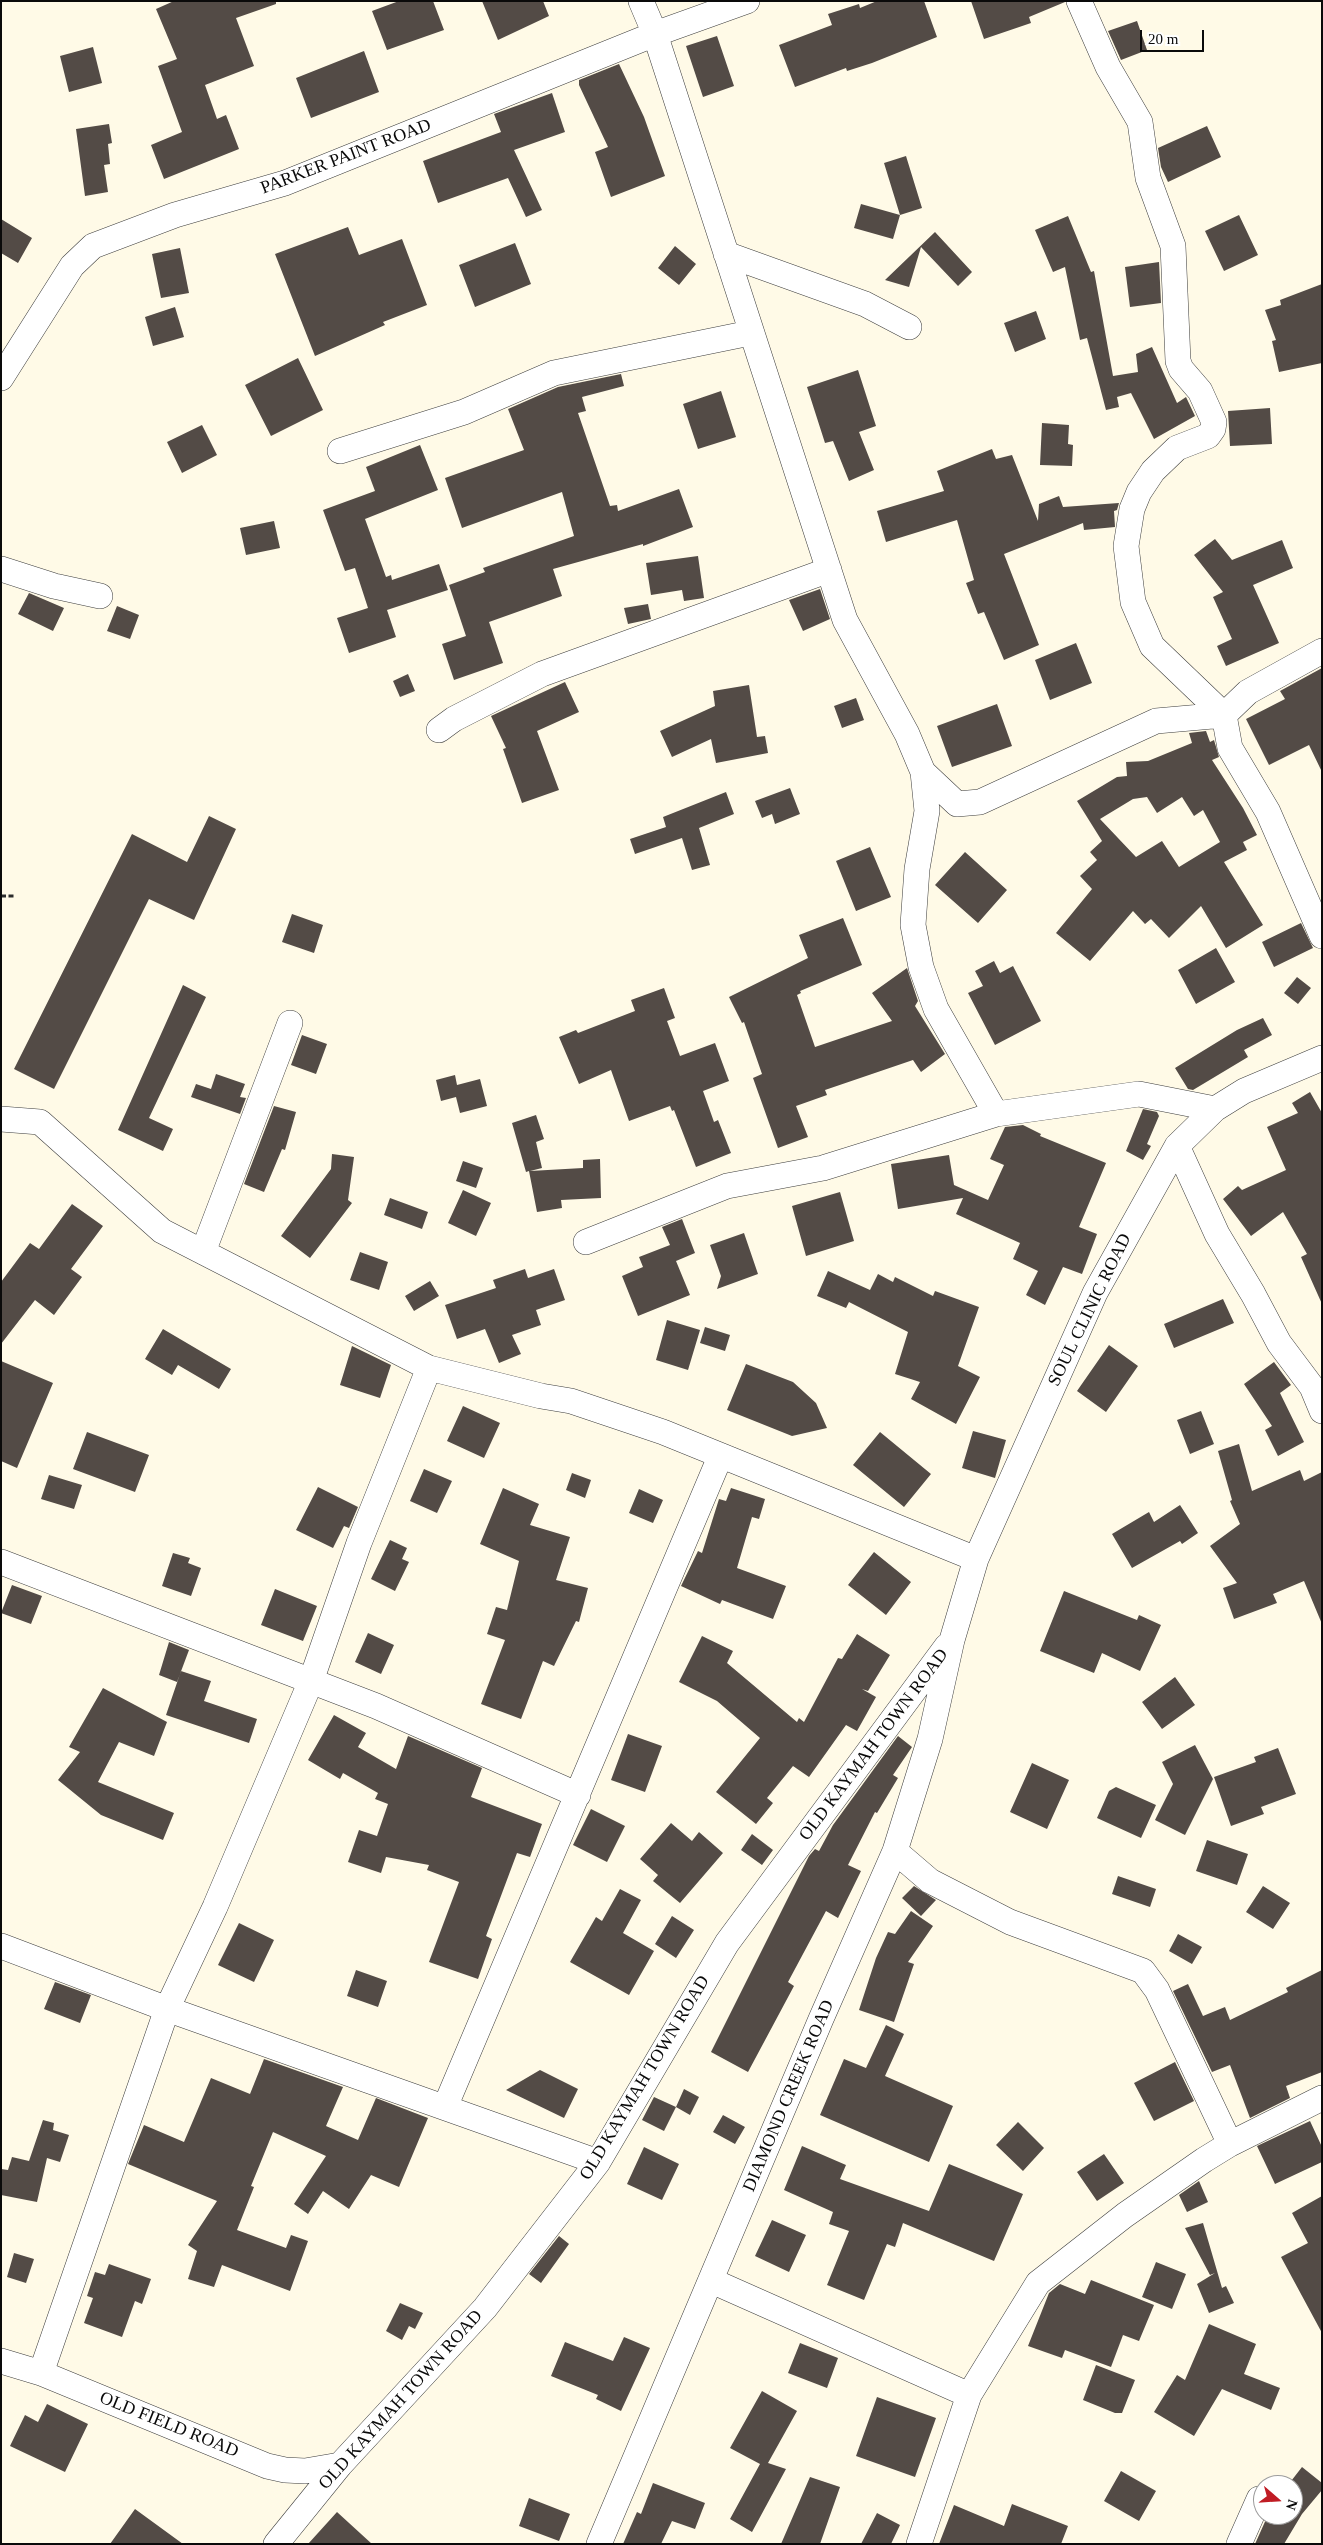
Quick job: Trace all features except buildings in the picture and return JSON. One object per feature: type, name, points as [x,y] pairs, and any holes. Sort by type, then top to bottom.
[{"type":"street","points":[[641,1],[655,34],[750,333],[845,620],[907,734],[923,772],[927,812],[917,869],[913,926],[921,967],[936,1009],[996,1114]]},
{"type":"street","name":"PARKER PAINT ROAD","points":[[1,378],[72,266],[93,246],[175,215],[285,183],[655,34],[746,1]]},
{"type":"street","points":[[1079,1],[1108,66],[1140,122],[1148,178],[1173,246],[1178,361],[1181,368],[1200,391],[1214,422],[1213,429],[1208,436],[1177,448],[1153,471],[1138,492],[1132,509],[1126,546],[1133,602],[1152,646],[1224,715],[1230,748],[1268,812],[1322,936]]},
{"type":"street","points":[[726,254],[865,304],[909,327]]},
{"type":"street","points":[[340,451],[464,412],[554,373],[750,333]]},
{"type":"street","points":[[1,569],[54,586],[100,596]]},
{"type":"street","points":[[439,730],[454,719],[542,674],[829,570]]},
{"type":"street","points":[[923,772],[957,804],[980,802],[1156,721],[1224,715],[1248,692],[1322,650]]},
{"type":"street","points":[[203,1252],[290,1023]]},
{"type":"street","name":"SOUL CLINIC ROAD","points":[[952,1640],[976,1559],[1095,1293],[1177,1146],[1215,1109],[1244,1091],[1322,1058]]},
{"type":"street","points":[[586,1242],[727,1186],[823,1168],[996,1114],[1139,1094],[1215,1109]]},
{"type":"street","points":[[1,1119],[40,1122],[162,1231],[429,1368],[541,1396],[572,1401],[663,1432],[720,1457],[976,1559]]},
{"type":"street","points":[[1177,1146],[1217,1234],[1253,1294],[1279,1343],[1312,1387],[1322,1411]]},
{"type":"street","points":[[41,2373],[86,2238],[167,2009],[216,1906],[311,1682],[359,1544],[429,1368]]},
{"type":"street","points":[[445,2107],[720,1457]]},
{"type":"street","points":[[1,1562],[376,1706],[578,1795]]},
{"type":"street","name":"DIAMOND CREEK ROAD","points":[[599,2544],[712,2281],[820,2019],[895,1851],[930,1739],[952,1640]]},
{"type":"street","name":"OLD KAYMAH TOWN ROAD","points":[[276,2544],[340,2465],[485,2308],[598,2162],[726,1943],[952,1640]]},
{"type":"street","points":[[895,1851],[930,1881],[1010,1922],[1143,1971],[1157,1990],[1230,2144]]},
{"type":"street","points":[[1,1946],[167,2009],[598,2162]]},
{"type":"street","points":[[919,2544],[969,2395],[1038,2283],[1125,2215],[1230,2144],[1322,2098]]},
{"type":"street","points":[[712,2281],[969,2395]]},
{"type":"street","name":"OLD FIELD ROAD","points":[[1,2361],[41,2373],[267,2466],[284,2470],[305,2471],[340,2465]]},
{"type":"street","points":[[1239,2544],[1253,2512]]},
{"type":"path","points":[[1,896],[15,896]]}]
